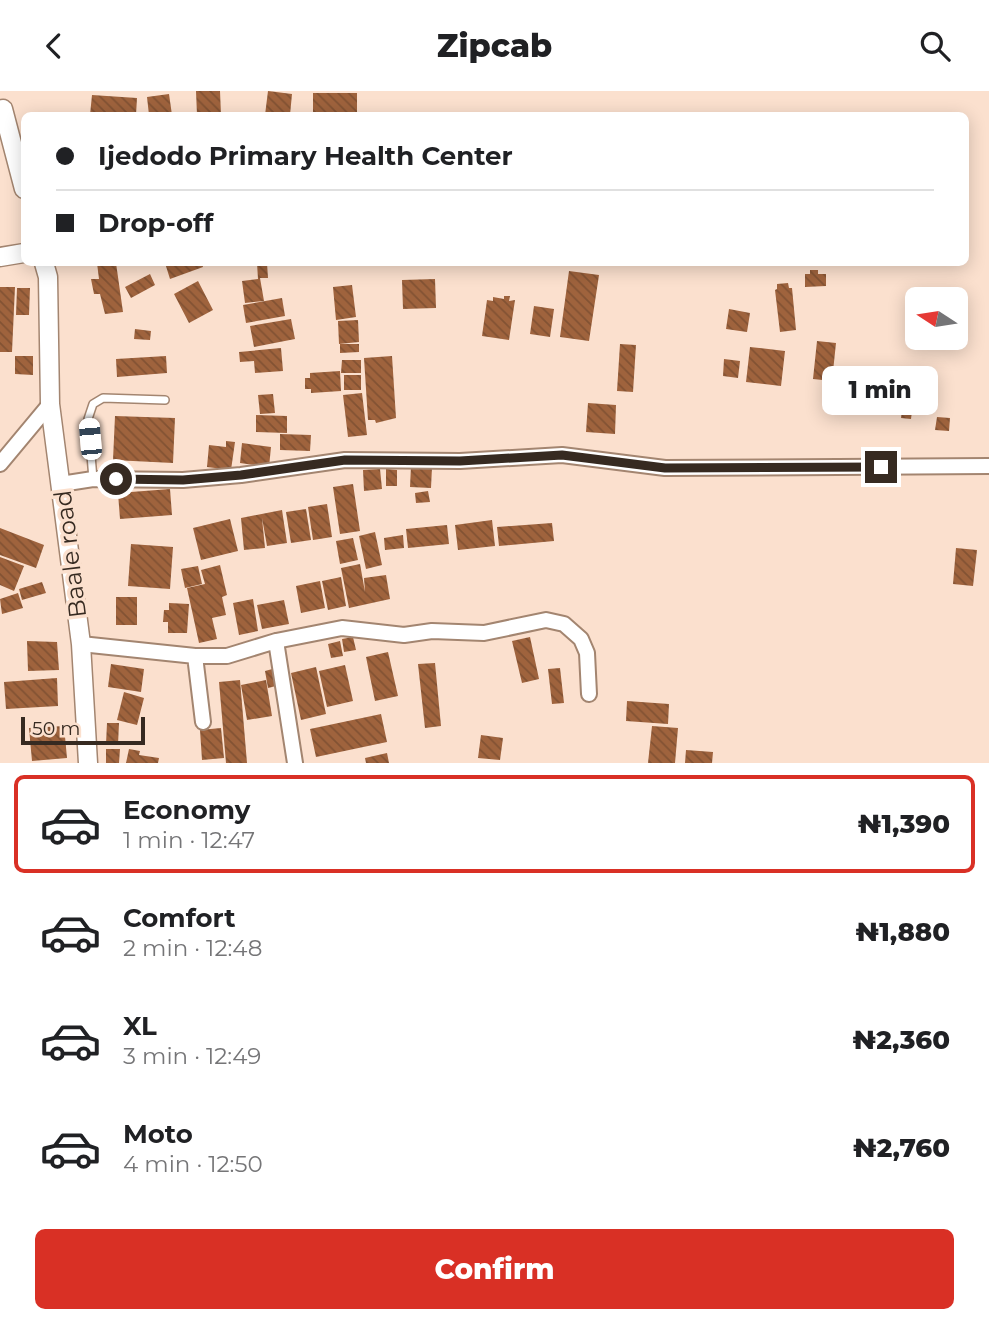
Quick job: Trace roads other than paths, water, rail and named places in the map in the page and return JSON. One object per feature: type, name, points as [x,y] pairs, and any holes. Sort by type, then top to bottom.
[{"type":"street","points":[[1,91],[2,116],[21,179]]},
{"type":"street","points":[[0,257],[21,254]]},
{"type":"street","name":"Baale road","points":[[45,266],[48,277],[50,404],[81,644],[88,763]]},
{"type":"street","points":[[0,464],[50,404]]},
{"type":"street","points":[[61,484],[93,479],[183,480],[241,475],[345,460],[460,461],[562,455],[665,468],[989,466]]},
{"type":"street","points":[[81,644],[195,656],[227,656],[276,641],[342,628],[404,635],[432,631],[484,633],[546,619],[564,624],[581,639],[587,653],[589,694]]},
{"type":"street","points":[[276,641],[295,763]]},
{"type":"street","points":[[195,656],[203,722]]},
{"type":"lane","points":[[93,479],[88,419],[93,404],[103,398],[165,400]]}]
